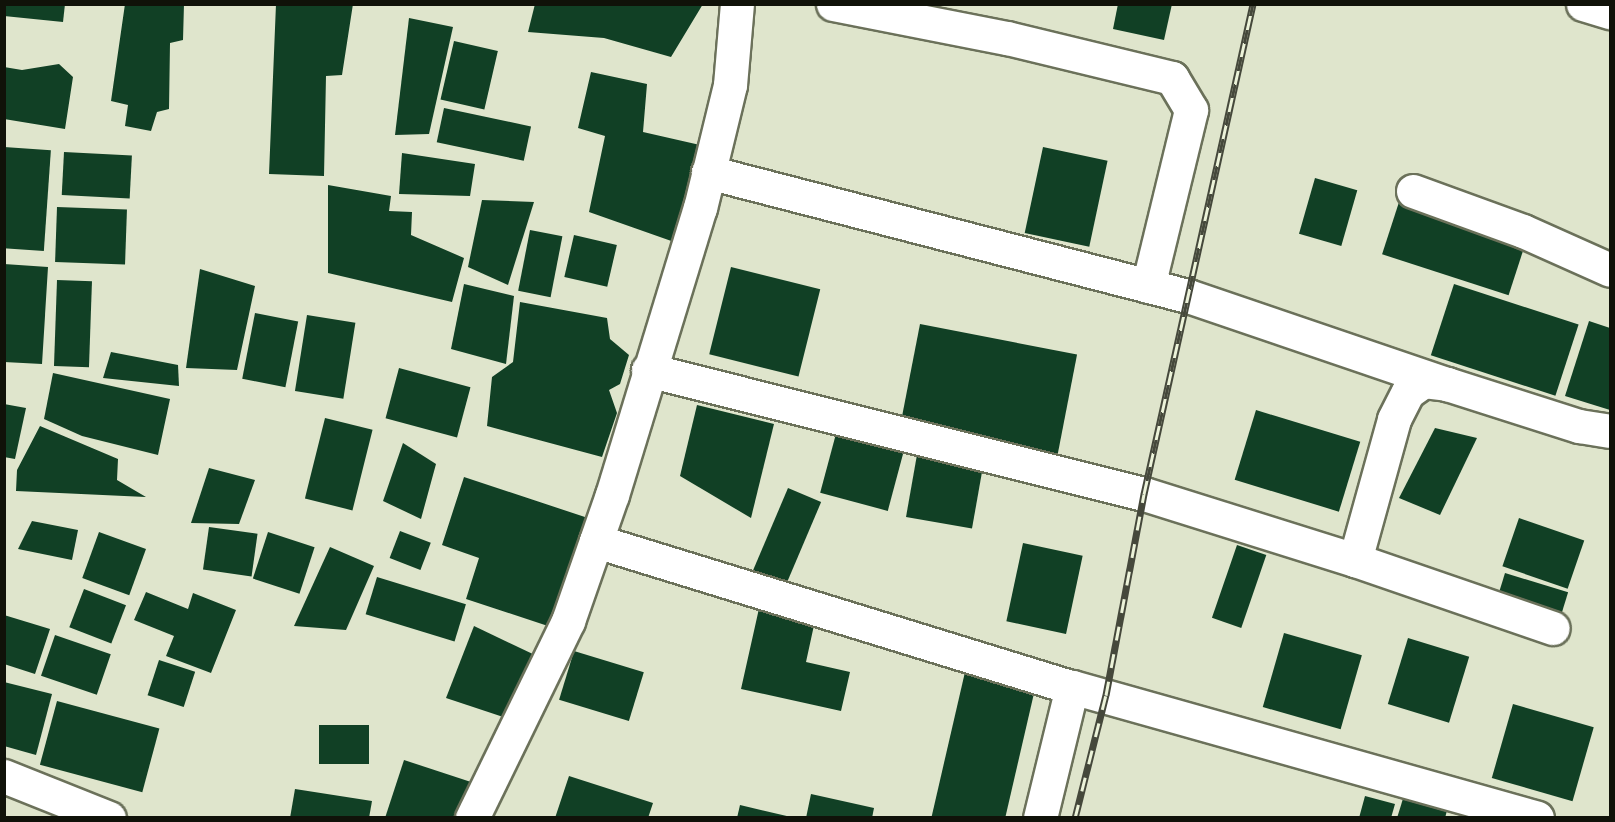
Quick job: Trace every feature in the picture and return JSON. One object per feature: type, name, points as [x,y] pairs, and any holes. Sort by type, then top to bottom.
[{"type":"street","points":[[472,818],[568,621],[596,541],[708,172],[730,85],[736,4]]},
{"type":"street","points":[[833,4],[1007,38],[1172,78],[1191,110],[1148,286]]},
{"type":"street","points":[[1583,4],[1611,12]]},
{"type":"street","points":[[708,172],[1188,296],[1447,384],[1579,426],[1611,431]]},
{"type":"street","points":[[1413,191],[1523,231],[1611,270]]},
{"type":"street","points":[[648,370],[1144,494],[1354,560],[1553,628]]},
{"type":"street","points":[[1354,560],[1394,419],[1408,392],[1424,381],[1447,384]]},
{"type":"street","points":[[596,541],[1072,687],[1537,818]]},
{"type":"street","points":[[1041,818],[1072,687]]},
{"type":"street","points":[[4,776],[109,818]]},
{"type":"building","points":[[4,4],[65,4],[63,22],[4,16]]},
{"type":"building","points":[[125,4],[184,4],[183,40],[170,43],[169,109],[157,112],[151,131],[125,126],[128,105],[111,101]]},
{"type":"building","points":[[276,4],[353,4],[342,75],[326,76],[324,176],[269,174]]},
{"type":"building","points":[[535,4],[703,4],[671,57],[604,38],[528,32]]},
{"type":"building","points":[[1118,4],[1172,4],[1164,40],[1113,29]]},
{"type":"building","points":[[409,18],[453,27],[429,134],[395,135]]},
{"type":"building","points":[[454,41],[498,51],[484,110],[441,99]]},
{"type":"building","points":[[59,64],[73,77],[65,129],[4,119],[4,67],[22,70]]},
{"type":"building","points":[[591,72],[647,84],[643,132],[700,145],[677,243],[589,212],[605,136],[578,128]]},
{"type":"building","points":[[444,108],[531,127],[524,161],[437,142]]},
{"type":"building","points":[[4,147],[51,150],[44,251],[4,248]]},
{"type":"building","points":[[1043,147],[1108,161],[1089,247],[1025,233]]},
{"type":"building","points":[[64,152],[132,156],[130,198],[62,195]]},
{"type":"building","points":[[402,153],[475,164],[470,196],[399,194]]},
{"type":"building","points":[[1315,178],[1357,190],[1341,246],[1299,234]]},
{"type":"building","points":[[328,185],[391,196],[389,211],[412,212],[411,235],[464,258],[452,302],[328,273]]},
{"type":"building","points":[[1400,199],[1526,240],[1509,295],[1382,254]]},
{"type":"building","points":[[482,200],[534,202],[508,285],[468,267]]},
{"type":"building","points":[[57,207],[127,209],[125,264],[55,262]]},
{"type":"building","points":[[530,230],[562,236],[551,297],[518,291]]},
{"type":"building","points":[[574,235],[617,245],[607,287],[564,277]]},
{"type":"building","points":[[4,264],[48,267],[42,364],[4,362]]},
{"type":"building","points":[[731,267],[820,289],[798,377],[709,354]]},
{"type":"building","points":[[200,269],[255,286],[237,370],[186,368]]},
{"type":"building","points":[[57,280],[92,281],[89,367],[54,366]]},
{"type":"building","points":[[464,284],[514,296],[506,364],[451,349]]},
{"type":"building","points":[[1454,284],[1579,324],[1555,396],[1431,355]]},
{"type":"building","points":[[520,302],[607,318],[610,339],[629,355],[620,384],[609,390],[617,413],[602,457],[487,426],[492,377],[513,362]]},
{"type":"building","points":[[255,313],[298,321],[285,387],[242,379]]},
{"type":"building","points":[[307,315],[355,323],[343,399],[295,391]]},
{"type":"building","points":[[1589,321],[1610,328],[1610,410],[1565,396]]},
{"type":"building","points":[[920,324],[1077,355],[1057,456],[900,425]]},
{"type":"building","points":[[111,352],[178,365],[179,386],[103,378]]},
{"type":"building","points":[[399,368],[470,387],[457,437],[386,418]]},
{"type":"building","points":[[53,373],[170,399],[158,455],[82,436],[44,419]]},
{"type":"building","points":[[4,404],[26,408],[15,459],[4,457]]},
{"type":"building","points":[[697,405],[774,424],[751,518],[680,476]]},
{"type":"building","points":[[1256,410],[1360,442],[1339,512],[1235,480]]},
{"type":"building","points":[[325,418],[373,430],[352,510],[305,499]]},
{"type":"building","points":[[40,426],[118,459],[117,480],[146,497],[16,491],[17,470]]},
{"type":"building","points":[[1435,428],[1477,438],[1440,515],[1399,498]]},
{"type":"building","points":[[837,430],[905,448],[888,511],[820,493]]},
{"type":"building","points":[[403,443],[436,464],[421,519],[383,501]]},
{"type":"building","points":[[918,449],[984,461],[972,529],[906,517]]},
{"type":"building","points":[[209,468],[255,480],[239,524],[191,523]]},
{"type":"building","points":[[464,477],[597,521],[560,630],[466,599],[479,558],[442,545]]},
{"type":"building","points":[[788,488],[821,502],[786,586],[752,572]]},
{"type":"building","points":[[1519,518],[1584,540],[1568,589],[1502,566]]},
{"type":"building","points":[[32,521],[78,530],[72,560],[18,549]]},
{"type":"building","points":[[209,527],[258,534],[252,576],[203,570]]},
{"type":"building","points":[[400,531],[431,543],[420,570],[390,558]]},
{"type":"building","points":[[99,532],[146,549],[129,595],[82,578]]},
{"type":"building","points":[[268,532],[315,547],[299,594],[253,579]]},
{"type":"building","points":[[1023,543],[1083,556],[1066,634],[1006,621]]},
{"type":"building","points":[[1237,545],[1266,555],[1241,628],[1212,618]]},
{"type":"building","points":[[330,547],[374,566],[346,630],[294,626]]},
{"type":"building","points":[[1505,573],[1568,592],[1560,618],[1497,599]]},
{"type":"building","points":[[377,577],[466,604],[455,641],[366,614]]},
{"type":"building","points":[[84,589],[126,605],[111,643],[69,627]]},
{"type":"building","points":[[146,592],[188,609],[193,593],[236,610],[211,673],[166,656],[174,636],[134,620]]},
{"type":"building","points":[[760,604],[816,616],[806,662],[850,672],[841,711],[741,689]]},
{"type":"building","points":[[4,615],[50,629],[35,674],[4,664]]},
{"type":"building","points":[[474,626],[537,656],[515,721],[446,698]]},
{"type":"building","points":[[1284,633],[1362,655],[1341,729],[1263,707]]},
{"type":"building","points":[[55,635],[111,654],[97,695],[41,676]]},
{"type":"building","points":[[1408,638],[1469,657],[1449,723],[1388,704]]},
{"type":"building","points":[[574,651],[644,672],[629,721],[559,700]]},
{"type":"building","points":[[159,660],[195,672],[184,707],[148,695]]},
{"type":"building","points":[[965,672],[1035,688],[1005,818],[931,818]]},
{"type":"building","points":[[4,682],[52,694],[36,755],[4,746]]},
{"type":"building","points":[[57,701],[159,728],[142,792],[40,765]]},
{"type":"building","points":[[1513,704],[1594,727],[1573,801],[1492,778]]},
{"type":"building","points":[[319,725],[369,725],[369,764],[319,764]]},
{"type":"building","points":[[404,760],[471,782],[459,818],[385,818]]},
{"type":"building","points":[[569,776],[653,803],[648,818],[555,818]]},
{"type":"building","points":[[295,789],[372,801],[369,818],[290,818]]},
{"type":"building","points":[[1406,789],[1449,803],[1445,818],[1397,818]]},
{"type":"building","points":[[811,794],[874,808],[872,818],[806,818]]},
{"type":"building","points":[[1365,796],[1395,804],[1391,818],[1359,818]]},
{"type":"building","points":[[740,805],[791,817],[791,818],[737,818]]},
{"type":"railway","points":[[1075,818],[1106,695],[1144,494],[1253,4]]}]
